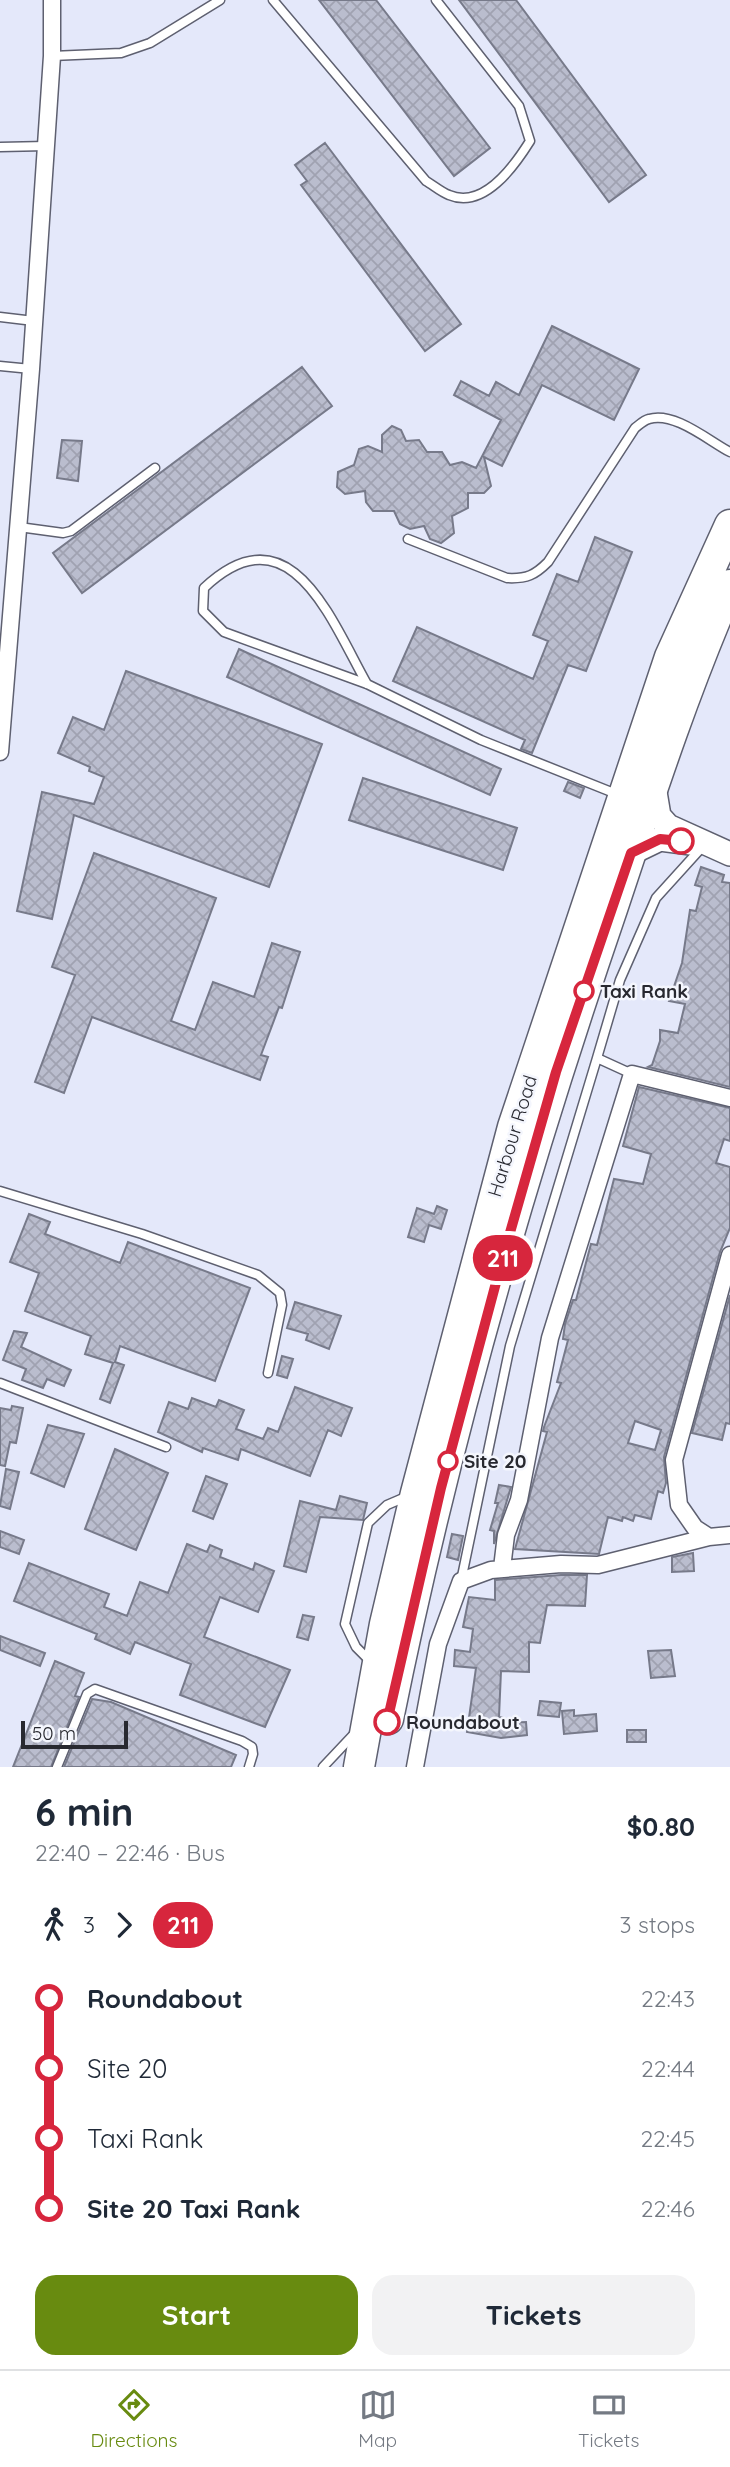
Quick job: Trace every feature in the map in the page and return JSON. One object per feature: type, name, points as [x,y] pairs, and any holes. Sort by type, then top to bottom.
[{"type":"highway","name":"Harbour Road","points":[[359,1767],[377,1668],[416,1493],[513,1127],[670,657],[730,525]]},
{"type":"highway","name":"Harbour Road","points":[[378,1767],[431,1527],[501,1264],[556,1072],[682,704],[730,585]]},
{"type":"street","points":[[0,752],[31,369],[52,56],[52,0]]},
{"type":"street","points":[[654,786],[659,816],[668,826],[730,855]]},
{"type":"street","points":[[631,853],[660,839],[704,845]]},
{"type":"street","points":[[502,1568],[506,1535],[519,1500],[550,1338],[632,1074],[730,1098]]},
{"type":"street","points":[[709,1537],[695,1528],[679,1505],[674,1460],[730,1255]]},
{"type":"street","points":[[415,1767],[438,1644],[461,1581],[502,1568],[561,1563],[598,1565],[709,1537],[730,1535]]},
{"type":"lane","points":[[52,56],[121,53],[149,43],[220,0]]},
{"type":"lane","points":[[273,0],[426,181],[452,197],[471,196],[494,186],[516,164],[530,141],[519,106],[436,0]]},
{"type":"lane","points":[[0,147],[46,146]]},
{"type":"lane","points":[[0,317],[34,321]]},
{"type":"lane","points":[[0,366],[31,369]]},
{"type":"lane","points":[[408,539],[507,578],[524,579],[537,573],[548,562],[635,428],[648,419],[664,418],[684,426],[730,452]]},
{"type":"lane","points":[[19,527],[63,533],[71,531],[155,468]]},
{"type":"lane","points":[[367,684],[318,596],[293,569],[252,558],[225,569],[204,588],[203,611],[225,632],[367,684],[481,740],[623,797]]},
{"type":"lane","points":[[461,1581],[510,1346],[620,980],[656,898],[704,845]]},
{"type":"lane","points":[[597,1058],[632,1074]]},
{"type":"lane","points":[[0,1191],[116,1225],[258,1275],[280,1293],[282,1305],[268,1373]]},
{"type":"lane","points":[[0,1383],[166,1447]]},
{"type":"lane","points":[[377,1668],[356,1647],[345,1624],[368,1523],[387,1505],[416,1493]]},
{"type":"lane","points":[[57,1767],[87,1693],[95,1689],[252,1746],[253,1754],[249,1767]]},
{"type":"lane","points":[[323,1767],[367,1719]]},
{"type":"building","points":[[319,0],[376,0],[490,148],[454,176]]},
{"type":"building","points":[[459,0],[516,0],[646,175],[609,202]]},
{"type":"building","points":[[325,143],[461,324],[425,351],[301,185],[307,181],[295,165]]},
{"type":"building","points":[[552,326],[639,369],[614,420],[542,385],[502,466],[484,457],[491,486],[484,493],[468,493],[468,508],[452,516],[454,533],[441,543],[430,539],[424,526],[410,529],[400,524],[394,511],[373,511],[366,502],[365,491],[345,494],[337,487],[338,472],[354,465],[359,449],[368,446],[382,452],[382,435],[392,426],[401,430],[406,441],[419,440],[427,452],[442,452],[450,465],[462,462],[476,468],[501,420],[454,395],[461,381],[489,396],[496,382],[519,395]]},
{"type":"building","points":[[302,367],[332,406],[82,593],[53,553]]},
{"type":"building","points":[[62,440],[82,441],[78,481],[57,478]]},
{"type":"building","points":[[595,537],[632,552],[586,671],[568,665],[532,753],[521,749],[525,740],[393,681],[417,627],[533,679],[548,641],[533,635],[557,574],[578,582]]},
{"type":"building","points":[[239,649],[501,769],[490,795],[227,677]]},
{"type":"building","points":[[126,671],[322,744],[269,887],[74,815],[52,919],[17,911],[42,792],[94,804],[104,777],[89,771],[90,767],[58,753],[73,717],[104,730]]},
{"type":"building","points":[[363,778],[517,828],[503,870],[349,820]]},
{"type":"building","points":[[568,782],[584,788],[580,798],[564,791]]},
{"type":"building","points":[[94,853],[216,898],[171,1021],[195,1030],[213,982],[254,997],[272,943],[300,952],[282,1008],[279,1007],[261,1055],[268,1057],[260,1080],[92,1017],[64,1093],[35,1082],[75,975],[52,967]]},
{"type":"building","points":[[701,867],[724,875],[722,882],[730,883],[730,1087],[648,1067],[652,1065],[660,1041],[660,1030],[678,1033],[685,1004],[669,1001],[682,963],[690,910],[696,911],[702,887],[695,885]]},
{"type":"building","points":[[639,1087],[730,1108],[730,1141],[724,1139],[716,1163],[730,1167],[730,1228],[720,1252],[664,1457],[666,1483],[663,1493],[658,1491],[651,1519],[635,1515],[633,1521],[623,1517],[622,1521],[608,1517],[599,1554],[515,1549],[547,1432],[543,1431],[544,1427],[561,1383],[557,1382],[568,1340],[563,1339],[565,1324],[573,1300],[576,1300],[591,1244],[597,1245],[614,1179],[643,1184],[651,1154],[623,1146]],"holes":[[[635,1421],[661,1430],[655,1450],[628,1443]]]},
{"type":"building","points":[[437,1206],[447,1210],[441,1229],[429,1225],[424,1242],[408,1237],[417,1208],[434,1214]]},
{"type":"building","points":[[29,1214],[50,1222],[45,1234],[120,1263],[128,1242],[250,1288],[215,1381],[120,1346],[115,1362],[124,1365],[110,1403],[100,1399],[113,1363],[85,1354],[91,1336],[25,1311],[39,1273],[10,1262]]},
{"type":"building","points":[[730,1295],[730,1424],[726,1423],[722,1440],[692,1433]]},
{"type":"building","points":[[295,1302],[341,1316],[329,1349],[306,1340],[308,1334],[287,1328]]},
{"type":"building","points":[[14,1331],[27,1333],[21,1347],[71,1370],[64,1386],[47,1379],[43,1388],[22,1380],[26,1369],[3,1360]]},
{"type":"building","points":[[282,1356],[293,1359],[287,1378],[277,1375]]},
{"type":"building","points":[[295,1387],[352,1408],[341,1436],[328,1430],[310,1476],[241,1449],[238,1460],[203,1448],[202,1452],[158,1432],[169,1402],[188,1409],[192,1398],[216,1407],[219,1400],[244,1410],[236,1429],[263,1439],[268,1428],[278,1432]]},
{"type":"building","points":[[12,1406],[23,1408],[16,1443],[10,1442],[5,1466],[0,1465],[0,1408],[11,1410]]},
{"type":"building","points":[[48,1425],[84,1434],[64,1487],[31,1473]]},
{"type":"building","points":[[115,1449],[168,1473],[136,1550],[85,1529]]},
{"type":"building","points":[[6,1469],[19,1472],[10,1509],[0,1506]]},
{"type":"building","points":[[206,1476],[227,1484],[213,1519],[193,1511]]},
{"type":"building","points":[[499,1485],[511,1487],[494,1544],[494,1531],[490,1530],[498,1503],[495,1503]]},
{"type":"building","points":[[340,1496],[367,1503],[363,1520],[320,1517],[306,1572],[284,1566],[300,1501],[336,1510]]},
{"type":"building","points":[[0,1531],[24,1540],[19,1554],[0,1547]]},
{"type":"building","points":[[452,1534],[463,1536],[458,1560],[447,1557]]},
{"type":"building","points":[[187,1544],[207,1552],[210,1545],[222,1550],[220,1557],[253,1570],[255,1563],[274,1571],[258,1612],[220,1597],[204,1637],[290,1670],[265,1727],[180,1695],[191,1664],[135,1642],[130,1654],[95,1639],[97,1634],[14,1601],[29,1563],[109,1594],[104,1607],[127,1616],[140,1582],[168,1593]]},
{"type":"building","points":[[693,1553],[694,1571],[672,1572],[672,1557]]},
{"type":"building","points":[[587,1575],[585,1606],[547,1605],[540,1643],[529,1642],[529,1672],[501,1671],[499,1717],[504,1718],[503,1723],[526,1722],[527,1735],[501,1738],[467,1732],[476,1668],[454,1666],[455,1650],[470,1652],[473,1629],[463,1627],[469,1597],[495,1600],[495,1580]]},
{"type":"building","points":[[303,1615],[314,1617],[308,1640],[297,1637]]},
{"type":"building","points":[[0,1636],[45,1653],[40,1666],[0,1650]]},
{"type":"building","points":[[671,1650],[675,1676],[651,1678],[648,1651]]},
{"type":"building","points":[[55,1661],[84,1673],[75,1696],[79,1697],[51,1767],[13,1767]]},
{"type":"building","points":[[92,1699],[111,1702],[236,1755],[231,1767],[64,1767]]},
{"type":"building","points":[[540,1701],[561,1703],[559,1717],[538,1715]]},
{"type":"building","points":[[574,1710],[574,1716],[596,1714],[597,1731],[564,1734],[562,1711]]},
{"type":"building","points":[[627,1730],[646,1730],[646,1742],[627,1742]]},
{"type":"bus line","name":"211","points":[[387,1722],[441,1488],[556,1072],[631,853],[660,839],[681,841]]},
{"type":"place","name":"Taxi Rank","points":[[584,991]]},
{"type":"place","name":"Site 20","points":[[448,1461]]},
{"type":"place","name":"Roundabout","points":[[387,1722]]}]
